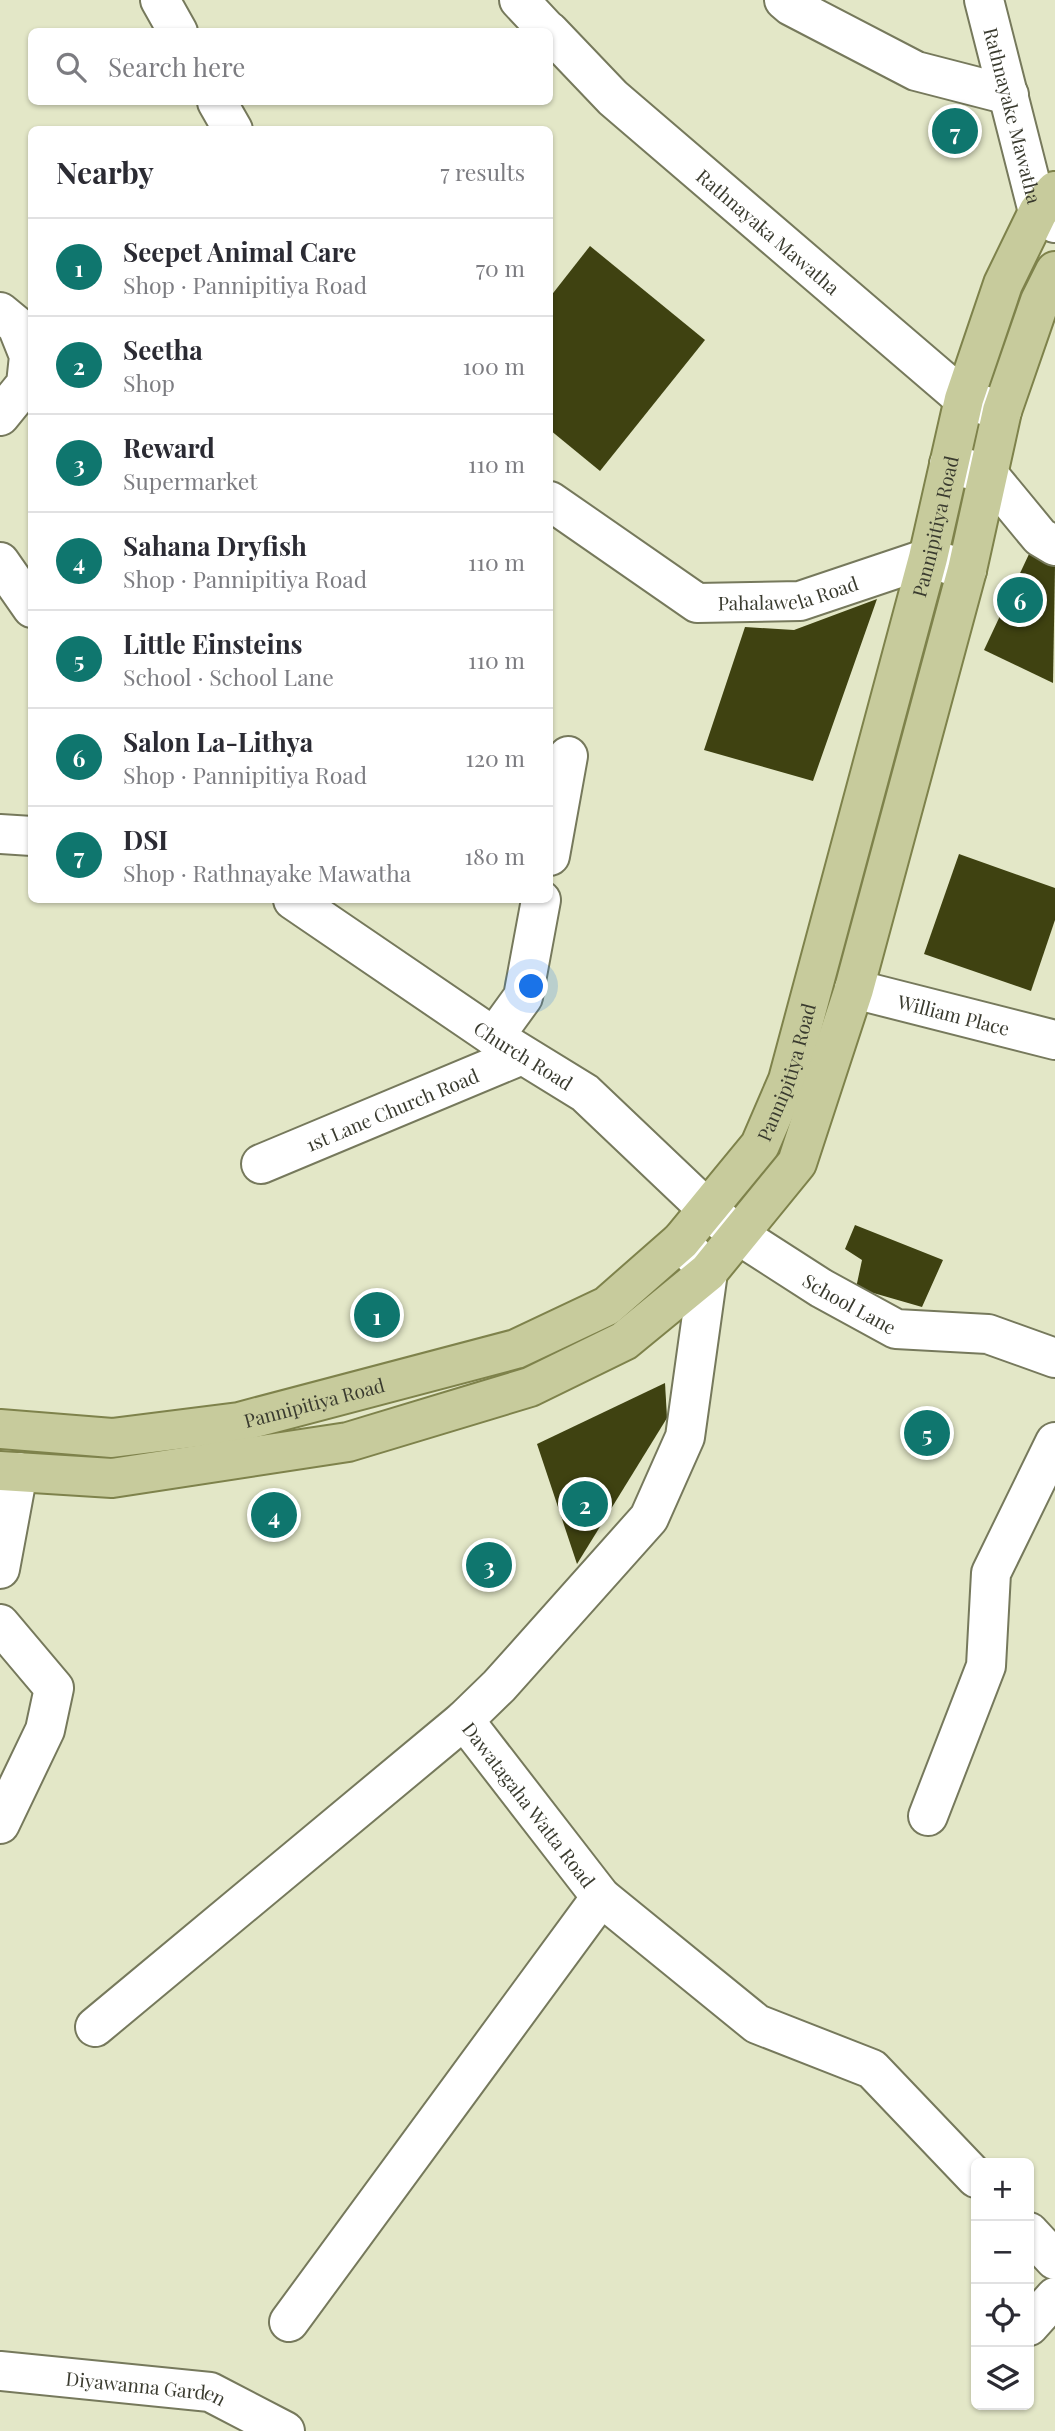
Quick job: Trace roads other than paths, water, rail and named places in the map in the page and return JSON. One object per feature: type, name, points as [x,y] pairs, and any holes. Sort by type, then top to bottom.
[{"type":"main road","name":"Pannipitiya Road","points":[[0,1429],[112,1438],[239,1422],[516,1349],[607,1306],[681,1241],[760,1145],[788,1080],[928,558],[964,399],[1003,284],[1049,208]]},
{"type":"main road","name":"Pannipitiya Road","points":[[9,1471],[112,1478],[348,1442],[530,1387],[624,1341],[708,1272],[797,1163],[854,989],[967,570],[1002,411],[1040,301],[1055,271]]},
{"type":"street","points":[[160,0],[175,28]]},
{"type":"street","name":"Rathnayaka Mawatha","points":[[519,0],[545,28]]},
{"type":"street","points":[[784,0],[916,71],[1009,95]]},
{"type":"street","name":"Rathnayake Mawatha","points":[[984,0],[1009,95],[1049,208]]},
{"type":"street","name":"Rathnayaka Mawatha","points":[[553,36],[613,98],[964,399],[1002,411]]},
{"type":"street","points":[[219,105],[231,126]]},
{"type":"street","points":[[0,312],[17,327],[28,354]]},
{"type":"street","points":[[0,416],[26,384],[28,365]]},
{"type":"street","points":[[949,464],[988,474],[1040,537],[1055,546]]},
{"type":"street","name":"Pahalawela Road","points":[[553,503],[697,603],[800,601],[928,558]]},
{"type":"street","points":[[928,558],[967,570]]},
{"type":"street","points":[[0,562],[28,602]]},
{"type":"street","points":[[553,839],[568,756]]},
{"type":"street","points":[[0,834],[28,836]]},
{"type":"street","name":"Church Road","points":[[297,903],[508,1046],[585,1093],[737,1234]]},
{"type":"street","points":[[508,1046],[523,997],[540,903]]},
{"type":"street","name":"William Place","points":[[854,989],[1055,1040]]},
{"type":"street","name":"1st Lane Church Road","points":[[261,1164],[508,1046]]},
{"type":"street","name":"School Lane","points":[[737,1234],[821,1288],[896,1329],[988,1334],[1055,1358]]},
{"type":"street","points":[[681,1241],[708,1272]]},
{"type":"street","name":"Dawatagaha Watta Road","points":[[708,1272],[685,1437],[649,1518],[499,1686],[464,1720],[601,1897],[757,2024],[872,2070],[971,2173]]},
{"type":"street","points":[[928,1816],[986,1666],[991,1573],[1055,1442]]},
{"type":"street","points":[[0,1569],[9,1471]]},
{"type":"street","points":[[0,1624],[54,1688],[45,1730],[0,1824]]},
{"type":"street","points":[[94,2027],[464,1720]]},
{"type":"street","points":[[289,2322],[601,1897]]},
{"type":"street","points":[[1034,2237],[1055,2260]]},
{"type":"street","points":[[1034,2320],[1055,2297]]},
{"type":"street","name":"Diyawanna Garden","points":[[0,2371],[210,2392],[285,2431]]},
{"type":"place","name":"DSI","points":[[955,131]]},
{"type":"place","name":"Salon La-Lithya","points":[[1020,600]]},
{"type":"place","name":"Seepet Animal Care","points":[[377,1315]]},
{"type":"place","name":"Little Einsteins","points":[[927,1433]]},
{"type":"place","name":"Seetha","points":[[585,1504]]},
{"type":"place","name":"Sahana Dryfish","points":[[274,1515]]},
{"type":"place","name":"Reward","points":[[489,1565]]}]
